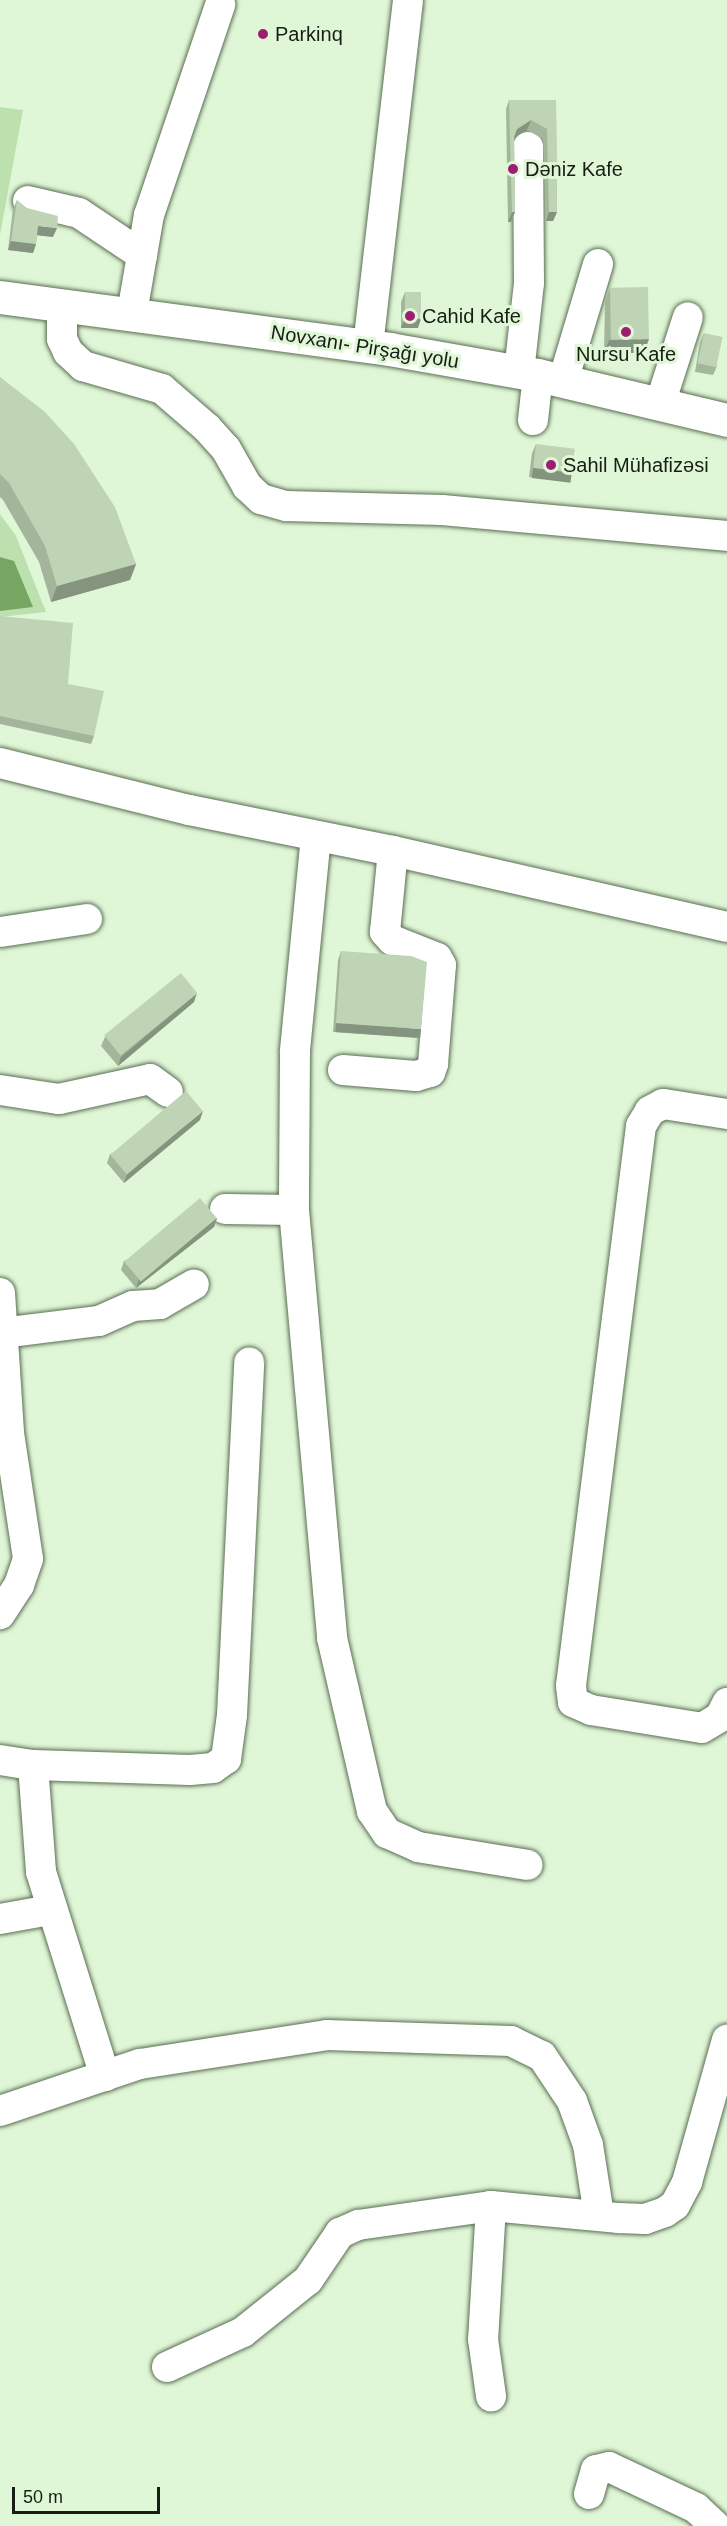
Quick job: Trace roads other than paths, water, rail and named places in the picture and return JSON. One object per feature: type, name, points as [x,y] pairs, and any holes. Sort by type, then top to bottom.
[{"type":"main road","name":"Novxanı- Pirşağı yolu","points":[[0,297],[368,346],[540,376],[660,404],[726,413]]},
{"type":"street","points":[[368,346],[408,0]]},
{"type":"street","points":[[132,313],[141,255],[158,185],[220,5]]},
{"type":"street","points":[[528,147],[529,283],[540,376],[533,420]]},
{"type":"street","points":[[28,201],[79,213],[141,255]]},
{"type":"street","points":[[540,376],[598,264]]},
{"type":"street","points":[[62,305],[62,339],[68,352],[83,366],[162,389],[220,442],[246,486],[261,499],[286,506],[442,510],[727,536]]},
{"type":"street","points":[[660,404],[688,317]]},
{"type":"street","points":[[0,763],[160,804],[393,851],[727,927]]},
{"type":"street","points":[[316,836],[295,1052],[294,1210],[332,1638],[372,1811],[387,1833],[418,1846],[528,1865]]},
{"type":"street","points":[[343,1070],[416,1076],[430,1072],[433,1064],[441,964],[437,958],[392,940],[385,932],[393,851]]},
{"type":"street","points":[[0,932],[87,919]]},
{"type":"street","points":[[0,1090],[59,1099],[150,1078],[168,1092]]},
{"type":"street","points":[[727,1114],[663,1104],[650,1111],[641,1126],[571,1686],[573,1702],[591,1710],[702,1728],[720,1717],[727,1703]]},
{"type":"street","points":[[225,1209],[294,1210]]},
{"type":"street","points":[[2,1333],[99,1322],[133,1306],[160,1304],[194,1284]]},
{"type":"street","points":[[0,1293],[4,1433],[28,1559],[19,1585],[0,1614]]},
{"type":"street","points":[[0,1760],[33,1765],[190,1770],[213,1768],[226,1759],[232,1715],[249,1362]]},
{"type":"street","points":[[33,1765],[35,1829],[50,1910],[105,2076]]},
{"type":"street","points":[[0,1920],[50,1910]]},
{"type":"street","points":[[0,2111],[140,2064],[327,2035],[511,2041],[542,2056],[572,2101],[588,2145],[599,2216]]},
{"type":"street","points":[[167,2367],[243,2332],[308,2280],[340,2233],[358,2225],[491,2206],[645,2219],[665,2212],[675,2205],[698,2151],[727,2040]]},
{"type":"street","points":[[491,2206],[483,2339],[491,2396]]},
{"type":"street","points":[[590,2494],[596,2470],[609,2467],[696,2508],[715,2526]]},
{"type":"place","name":"Parkinq","points":[[263,34]]},
{"type":"place","name":"Dəniz Kafe","points":[[513,169]]},
{"type":"place","name":"Cahid Kafe","points":[[410,316]]},
{"type":"place","name":"Nursu Kafe","points":[[626,332]]},
{"type":"place","name":"Sahil Mühafizəsi","points":[[551,465]]}]
